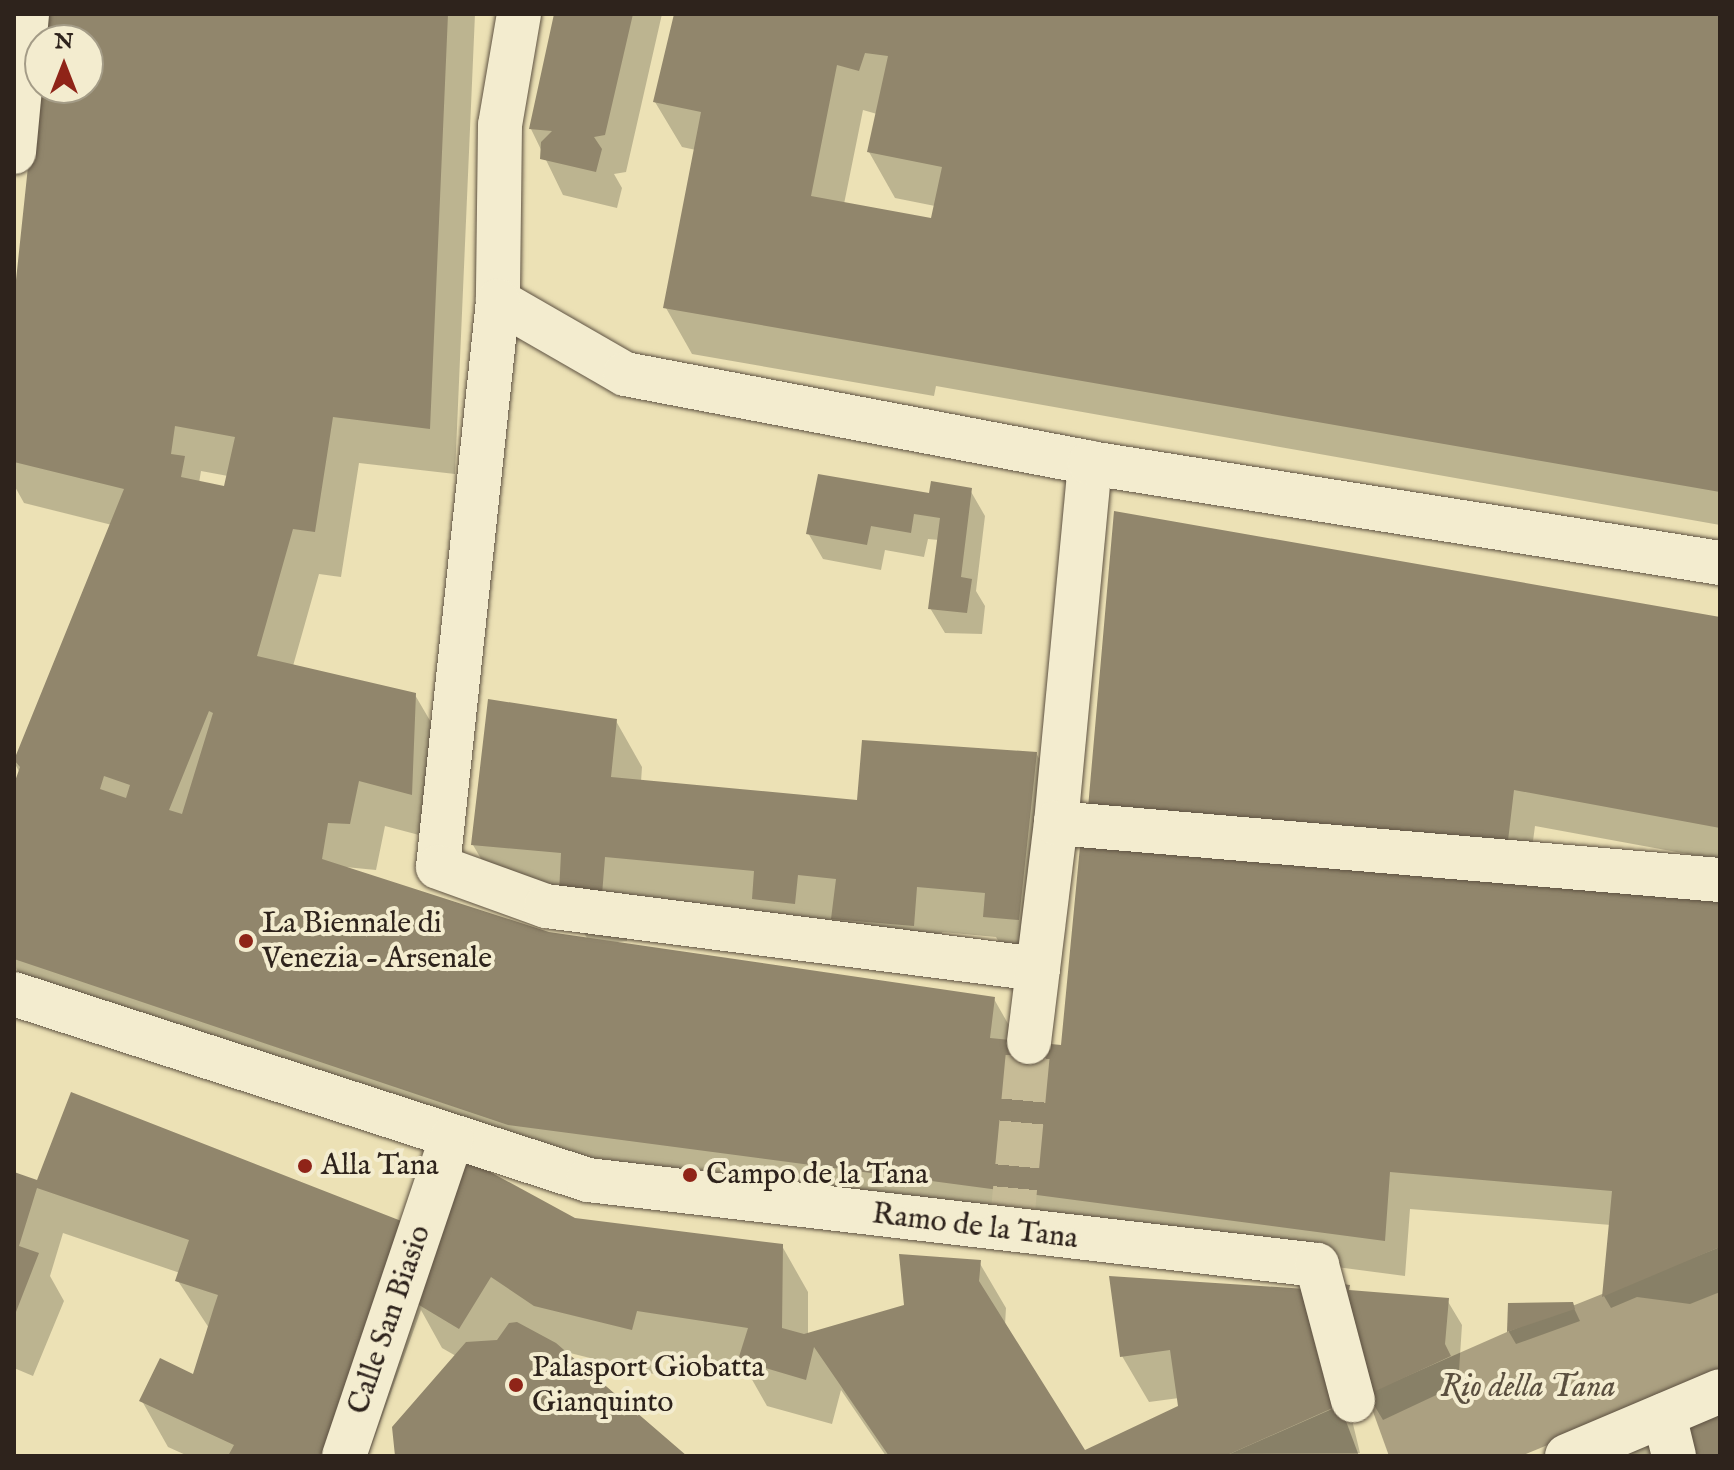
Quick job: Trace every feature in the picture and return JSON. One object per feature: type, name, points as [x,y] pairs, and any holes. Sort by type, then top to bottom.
[{"type":"street","points":[[14,152],[27,14]]},
{"type":"street","points":[[519,14],[500,125],[498,301],[438,867],[546,906],[1038,969]]},
{"type":"street","points":[[498,301],[625,374],[1090,463],[1720,563]]},
{"type":"street","points":[[1029,1042],[1056,823],[1090,463]]},
{"type":"street","points":[[1056,823],[1720,880]]},
{"type":"street","points":[[14,994],[451,1139]]},
{"type":"street","name":"Ramo de la Tana","points":[[451,1139],[588,1180],[1317,1265],[1353,1400]]},
{"type":"street","name":"Calle San Biasio","points":[[344,1456],[451,1139]]},
{"type":"street","points":[[1567,1456],[1668,1434],[1720,1391]]},
{"type":"water","name":"Rio della Tana","points":[[1720,1247],[1720,1371],[1572,1435],[1521,1456],[1225,1456],[1507,1332]]},
{"type":"pier","points":[[1367,1395],[1389,1456],[1359,1456],[1340,1405]]},
{"type":"building","points":[[44,14],[448,14],[430,429],[333,417],[315,532],[293,529],[257,656],[416,693],[412,795],[359,781],[350,824],[328,823],[322,859],[549,932],[995,997],[990,1038],[1061,1045],[1081,836],[1720,894],[1720,1247],[1602,1297],[1612,1191],[1390,1172],[1385,1241],[508,1125],[14,959],[14,784],[20,767],[14,760],[124,489],[14,462],[14,299],[35,104],[104,104],[104,24],[43,24]],"holes":[[[175,426],[235,437],[224,486],[181,477],[185,456],[171,454]],[[209,711],[213,713],[182,814],[169,810]],[[104,776],[130,785],[126,798],[100,789]]]},
{"type":"building","points":[[554,14],[633,14],[605,135],[594,137],[602,149],[596,172],[540,159],[541,142],[552,131],[529,129]]},
{"type":"building","points":[[674,14],[1720,16],[1720,492],[663,308],[701,112],[653,102]],"holes":[[[865,53],[888,56],[867,152],[942,167],[931,218],[811,196],[837,65],[859,71]]]},
{"type":"building","points":[[818,474],[929,493],[931,481],[972,488],[961,577],[972,579],[967,613],[928,609],[940,518],[914,514],[911,533],[871,526],[867,545],[806,534]]},
{"type":"building","points":[[1114,511],[1720,617],[1720,828],[1514,790],[1507,849],[1088,808]]},
{"type":"building","points":[[488,699],[617,719],[611,777],[857,800],[862,740],[1037,752],[1019,920],[983,917],[985,893],[917,887],[914,926],[831,919],[836,879],[798,875],[795,904],[752,899],[754,871],[605,857],[602,895],[559,893],[561,853],[471,845]]},
{"type":"building","points":[[71,1092],[409,1224],[326,1456],[228,1456],[234,1445],[139,1401],[160,1358],[193,1374],[218,1295],[175,1281],[189,1240],[37,1188],[19,1246],[39,1253],[14,1317],[14,1172],[37,1180]]},
{"type":"building","points":[[461,1156],[575,1218],[783,1244],[782,1328],[804,1334],[904,1305],[899,1254],[981,1260],[979,1281],[1085,1450],[1178,1406],[1170,1350],[1120,1357],[1109,1276],[1306,1289],[1335,1407],[1225,1456],[889,1456],[814,1347],[806,1380],[738,1360],[748,1328],[637,1311],[632,1330],[534,1306],[491,1277],[459,1329],[414,1302]]},
{"type":"building","points":[[1342,1284],[1350,1285],[1349,1290],[1449,1298],[1445,1344],[1451,1356],[1367,1395]]},
{"type":"building","points":[[1573,1302],[1575,1309],[1507,1332],[1508,1303]]},
{"type":"building","name":"Palasport Giobatta Gianquinto","points":[[517,1322],[556,1343],[687,1456],[395,1456],[392,1427],[466,1342],[497,1340],[509,1323]]},
{"type":"building","points":[[1720,1409],[1720,1456],[1678,1456],[1672,1429]]},
{"type":"tunnel","points":[[1011,1232],[1029,1042]]},
{"type":"place","name":"La Biennale di Venezia - Arsenale","points":[[246,941]]},
{"type":"place","name":"Alla Tana","points":[[305,1166]]},
{"type":"place","name":"Campo de la Tana","points":[[690,1175]]},
{"type":"place","name":"Palasport Giobatta Gianquinto","points":[[516,1385]]}]
